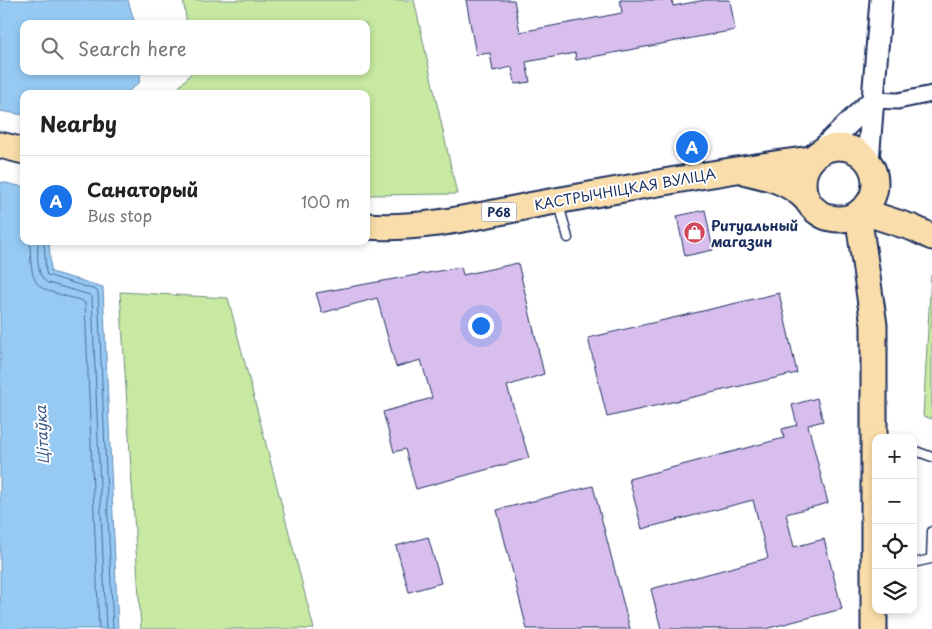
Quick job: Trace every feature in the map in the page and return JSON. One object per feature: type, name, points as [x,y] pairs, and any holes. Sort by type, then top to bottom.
[{"type":"main road","points":[[0,145],[20,150]]},
{"type":"main road","name":"Р68","points":[[815,156],[826,149],[844,147],[853,150],[868,161]]},
{"type":"main road","name":"КАСТРЫЧНІЦКАЯ ВУЛІЦА","points":[[370,226],[436,223],[815,156]]},
{"type":"main road","points":[[805,198],[803,177],[815,156]]},
{"type":"main road","points":[[830,218],[845,219],[860,213],[868,205],[875,188],[875,179],[868,161]]},
{"type":"main road","name":"КАСТРЫЧНІЦКАЯ ВУЛІЦА","points":[[736,169],[770,177],[791,186],[805,198]]},
{"type":"main road","points":[[875,188],[922,233]]},
{"type":"main road","name":"Р68","points":[[805,198],[815,211],[830,218],[852,250],[872,304]]},
{"type":"main road","name":"Р68","points":[[860,213],[874,325],[878,434]]},
{"type":"main road","points":[[860,213],[922,233]]},
{"type":"main road","name":"Р68","points":[[875,569],[877,479]]},
{"type":"main road","name":"Р68","points":[[874,614],[874,629]]},
{"type":"street","points":[[868,161],[882,0]]},
{"type":"street","points":[[815,156],[873,100],[898,101],[932,94]]},
{"type":"lane","points":[[559,201],[568,238]]},
{"type":"lane","points":[[917,451],[932,457]]},
{"type":"lane","points":[[917,561],[931,559],[932,531]]},
{"type":"green space","points":[[183,0],[414,0],[457,194],[370,195],[370,90],[176,90],[190,75],[370,75],[370,20],[186,20]]},
{"type":"green space","points":[[932,275],[932,419],[923,416]]},
{"type":"green space","points":[[120,292],[228,298],[314,629],[141,629]]},
{"type":"water","points":[[0,0],[128,0],[134,20],[20,20],[20,75],[140,75],[139,83],[130,90],[20,90],[20,114],[0,111]]},
{"type":"water","name":"Цітаўка","points":[[1,182],[20,186],[20,245],[49,245],[51,272],[103,287],[118,629],[0,629]]},
{"type":"building","points":[[466,0],[514,0],[520,32],[622,13],[620,0],[672,0],[673,6],[705,0],[730,0],[735,30],[576,60],[575,53],[526,62],[530,82],[515,84],[512,67],[493,71],[490,53],[476,55]]},
{"type":"building","name":"Ритуальный магазин","points":[[705,210],[713,250],[685,256],[677,216]]},
{"type":"building","points":[[518,263],[544,374],[507,386],[529,458],[416,489],[405,449],[394,452],[383,412],[432,398],[421,360],[396,367],[377,298],[322,313],[316,293],[461,267],[463,275]]},
{"type":"building","points":[[779,293],[797,373],[607,417],[588,338]]},
{"type":"building","points":[[817,398],[823,421],[808,425],[828,503],[786,514],[794,547],[824,539],[842,609],[765,629],[661,629],[651,589],[768,558],[753,500],[642,529],[629,479],[784,438],[782,429],[797,425],[792,405]]},
{"type":"building","points":[[593,486],[630,629],[527,629],[497,510]]},
{"type":"building","points":[[428,537],[441,583],[409,592],[396,546]]},
{"type":"place","name":"Санаторый","points":[[692,147]]},
{"type":"place","name":"Ритуальный магазин","points":[[695,233]]}]
